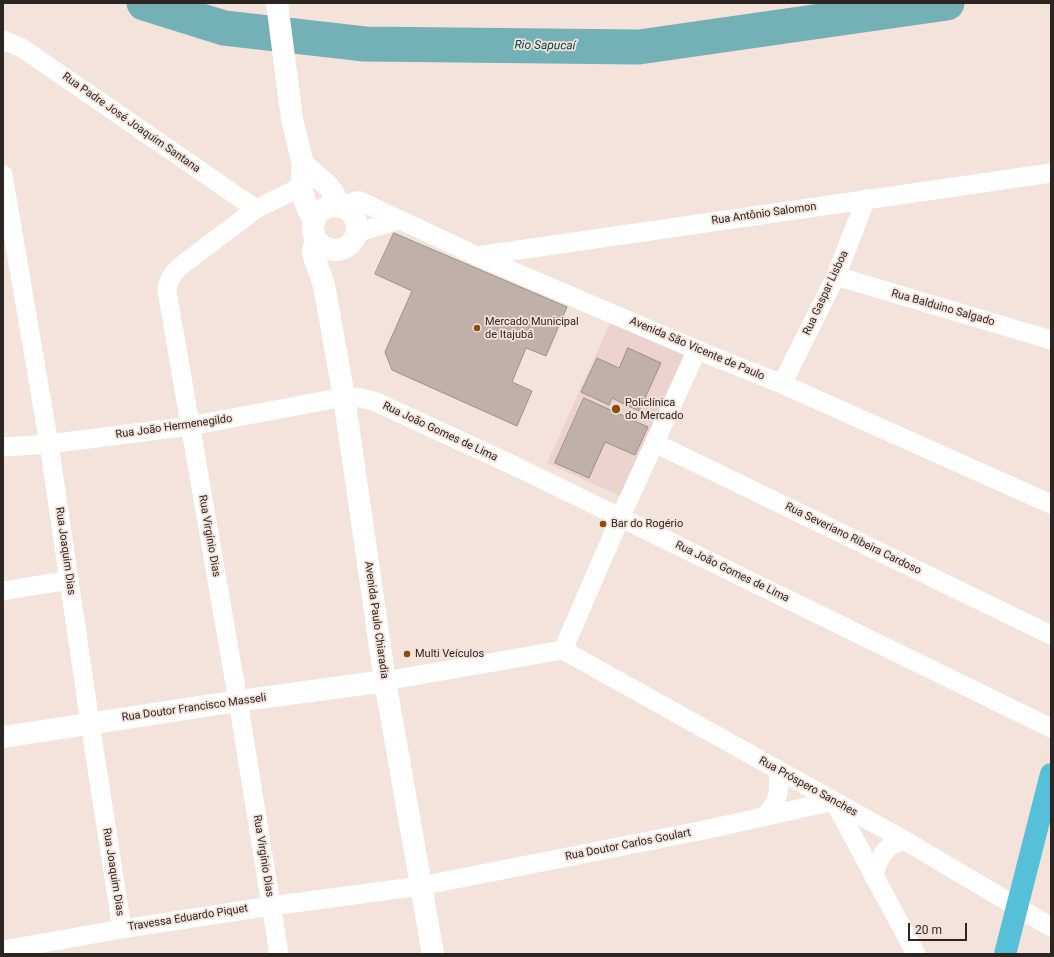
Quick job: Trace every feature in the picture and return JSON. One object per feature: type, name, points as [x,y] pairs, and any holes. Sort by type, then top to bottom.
[{"type":"highway","points":[[1004,954],[1048,806],[1051,774]]},
{"type":"main road","name":"Avenida Paulo Chiaradia","points":[[277,3],[292,119],[303,164],[302,187],[305,202],[315,230],[314,257],[324,285],[344,398],[385,681],[433,954]]},
{"type":"main road","points":[[303,164],[328,186],[341,207]]},
{"type":"main road","points":[[330,207],[341,207],[350,212],[354,218],[356,233],[349,245],[342,249],[328,249],[321,245],[315,230],[321,212],[330,207]]},
{"type":"main road","points":[[324,285],[342,249]]},
{"type":"main road","name":"Rua Doutor Francisco Masseli","points":[[3,737],[238,701],[385,681]]},
{"type":"street","name":"Rua Padre José Joaquim Santana","points":[[3,40],[22,48],[256,209]]},
{"type":"street","name":"Rua Antônio Salomon","points":[[477,256],[1051,173]]},
{"type":"street","name":"Rua Joaquim Dias","points":[[3,175],[49,444],[122,928]]},
{"type":"street","name":"Rua Virgínio Dias","points":[[279,954],[238,701],[167,291],[171,276],[178,268],[256,209],[302,187]]},
{"type":"street","name":"Rua Gaspar Lisboa","points":[[782,384],[836,276],[866,199]]},
{"type":"street","name":"Avenida São Vicente de Paulo","points":[[341,207],[352,202],[360,201],[477,256],[697,350],[782,384],[1051,504]]},
{"type":"street","points":[[356,233],[399,220]]},
{"type":"street","name":"Rua Balduino Salgado","points":[[836,276],[1051,340]]},
{"type":"street","points":[[385,681],[563,650],[620,518],[697,350]]},
{"type":"street","name":"Rua João Hermenegildo","points":[[3,448],[49,444],[190,426],[344,398]]},
{"type":"street","name":"Rua João Gomes de Lima","points":[[344,398],[362,398],[376,402],[519,468],[1051,728]]},
{"type":"street","name":"Rua Severiano Ribeira Cardoso","points":[[655,443],[1051,635]]},
{"type":"street","points":[[3,591],[69,580]]},
{"type":"street","name":"Rua Próspero Sanches","points":[[563,650],[904,840],[1051,927]]},
{"type":"street","points":[[765,816],[774,805],[779,782],[778,770]]},
{"type":"street","points":[[834,801],[916,954]]},
{"type":"street","name":"Rua Doutor Carlos Goulart","points":[[422,886],[701,831],[834,801]]},
{"type":"street","points":[[874,876],[876,865],[882,854],[890,846],[904,840]]},
{"type":"street","name":"Travessa Eduardo Piquet","points":[[3,950],[122,928],[422,886]]},
{"type":"shaded area","name":"Policlínica do Mercado","points":[[611,321],[685,354],[620,496],[547,463]]},
{"type":"building","name":"Mercado Municipal de Itajubá","points":[[394,233],[567,307],[546,356],[526,348],[512,382],[532,391],[517,426],[392,370],[385,352],[412,291],[375,274]]},
{"type":"building","points":[[628,348],[661,363],[639,411],[612,398],[609,405],[581,392],[597,358],[619,368]]},
{"type":"building","points":[[584,398],[648,427],[635,455],[605,442],[589,478],[555,463]]},
{"type":"waterway","name":"Rio Sapucaí","points":[[144,3],[224,28],[365,44],[639,47],[947,3]]},
{"type":"place","name":"Mercado Municipal de Itajubá","points":[[477,328]]},
{"type":"place","name":"Policlínica do Mercado","points":[[616,409]]},
{"type":"place","name":"Bar do Rogério","points":[[603,524]]},
{"type":"place","name":"Multi Veículos","points":[[407,654]]}]
